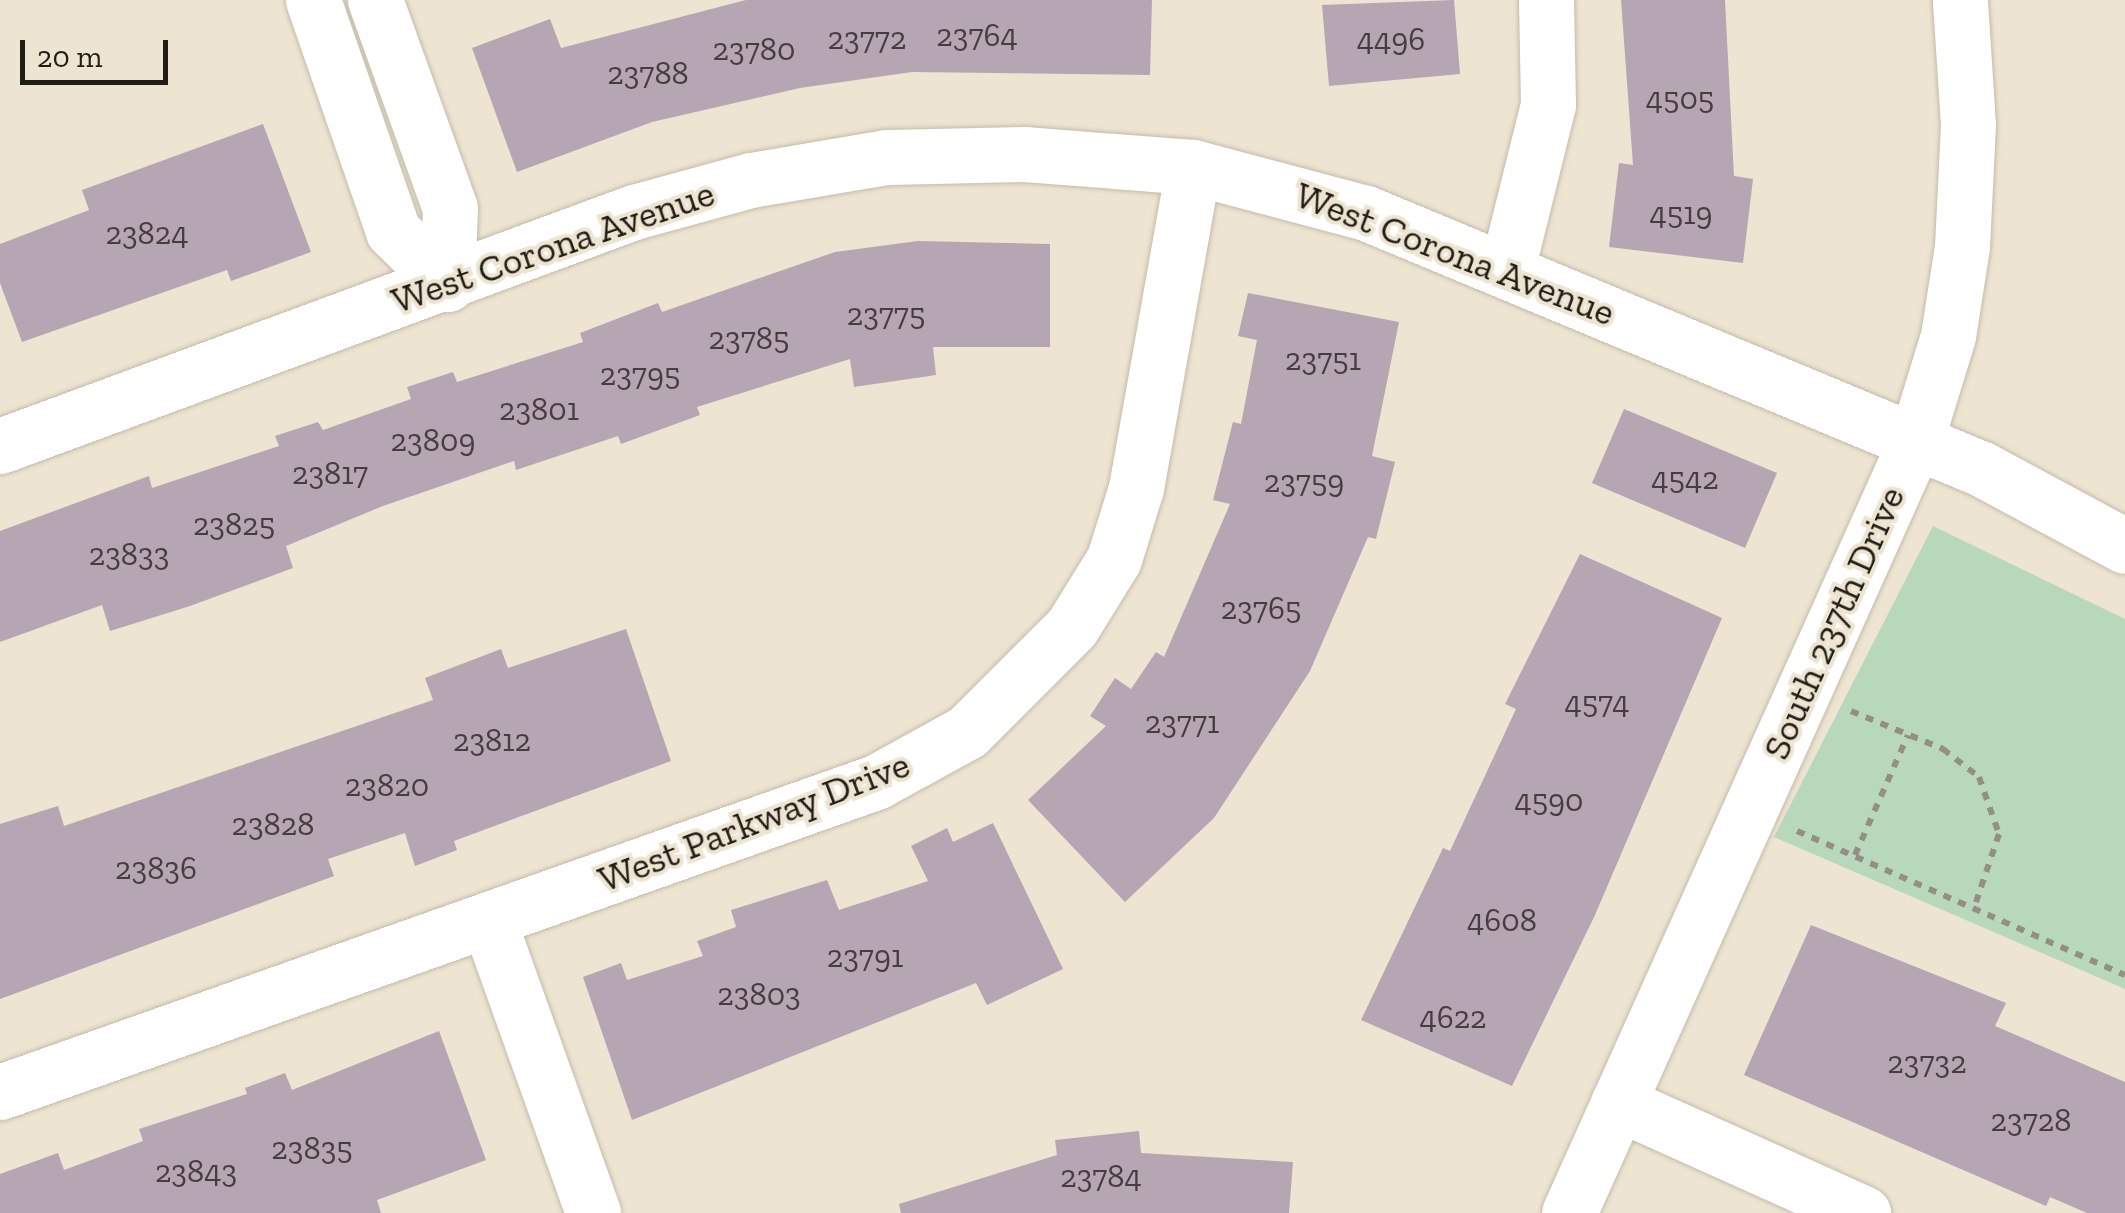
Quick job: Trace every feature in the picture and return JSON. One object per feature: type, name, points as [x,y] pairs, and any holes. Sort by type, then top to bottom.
[{"type":"street","points":[[313,0],[393,231],[447,284]]},
{"type":"street","points":[[375,0],[450,208],[447,284]]},
{"type":"street","points":[[1508,269],[1548,104],[1546,0]]},
{"type":"street","name":"South 237th Drive","points":[[1568,1213],[1916,440],[1948,336],[1962,247],[1968,124],[1960,0]]},
{"type":"street","name":"West Corona Avenue","points":[[0,446],[634,212],[751,180],[887,157],[1024,154],[1192,167],[1366,213],[1916,440],[2125,546]]},
{"type":"street","name":"West Parkway Drive","points":[[0,1092],[876,782],[967,732],[1072,627],[1114,560],[1136,488],[1192,167]]},
{"type":"street","points":[[489,922],[593,1213]]},
{"type":"street","points":[[1618,1103],[1863,1213]]},
{"type":"path","points":[[1804,691],[1944,749],[1979,777],[1999,834],[1974,908]]},
{"type":"path","points":[[1855,855],[1908,735]]},
{"type":"path","points":[[1749,811],[2125,975]]},
{"type":"green space","points":[[1933,526],[2125,619],[2125,989],[1774,837]]},
{"type":"building","points":[[746,0],[1152,0],[1150,75],[912,72],[800,88],[652,122],[517,172],[472,48],[550,19],[561,48]]},
{"type":"building","points":[[1454,0],[1460,74],[1329,86],[1322,5]]},
{"type":"building","points":[[1621,0],[1725,0],[1734,176],[1753,179],[1743,263],[1609,247],[1619,163],[1633,165]]},
{"type":"building","points":[[263,124],[311,252],[231,281],[227,270],[22,342],[0,283],[0,244],[89,210],[82,190]]},
{"type":"building","points":[[918,241],[1050,244],[1050,347],[933,347],[936,375],[854,387],[850,359],[697,407],[700,415],[621,444],[618,436],[516,470],[514,461],[383,506],[286,546],[293,568],[190,606],[110,631],[102,605],[0,642],[0,531],[149,476],[152,488],[279,446],[275,436],[318,422],[323,430],[411,399],[407,387],[453,372],[457,382],[583,342],[580,333],[658,303],[662,312],[835,252]]},
{"type":"building","points":[[1248,293],[1399,322],[1372,456],[1395,462],[1376,539],[1368,537],[1310,671],[1214,818],[1125,902],[1028,800],[1106,726],[1090,716],[1115,678],[1131,689],[1156,652],[1164,657],[1230,504],[1213,500],[1233,422],[1241,424],[1257,340],[1238,336]]},
{"type":"building","points":[[1624,409],[1777,473],[1745,548],[1592,483]]},
{"type":"building","points":[[1580,554],[1722,618],[1595,915],[1512,1086],[1361,1020],[1443,848],[1450,851],[1516,709],[1505,704]]},
{"type":"building","points":[[626,629],[671,761],[454,841],[457,850],[415,866],[405,833],[328,859],[334,876],[0,999],[0,824],[58,806],[64,826],[433,700],[425,678],[501,649],[508,668]]},
{"type":"building","points":[[993,823],[1063,969],[987,1005],[976,983],[632,1120],[583,977],[621,963],[627,980],[703,956],[697,941],[736,927],[731,910],[827,880],[839,910],[928,881],[911,846],[947,828],[953,842]]},
{"type":"building","points":[[1811,925],[2006,1003],[1995,1026],[2125,1082],[2125,1213],[2087,1213],[2050,1197],[2046,1206],[1744,1075]]},
{"type":"building","points":[[439,1031],[486,1160],[377,1200],[381,1213],[0,1213],[0,1174],[58,1153],[64,1170],[143,1141],[139,1129],[247,1094],[245,1088],[285,1073],[292,1090]]},
{"type":"building","points":[[1139,1131],[1141,1153],[1293,1162],[1289,1213],[901,1213],[899,1204],[1057,1155],[1055,1140]]}]
